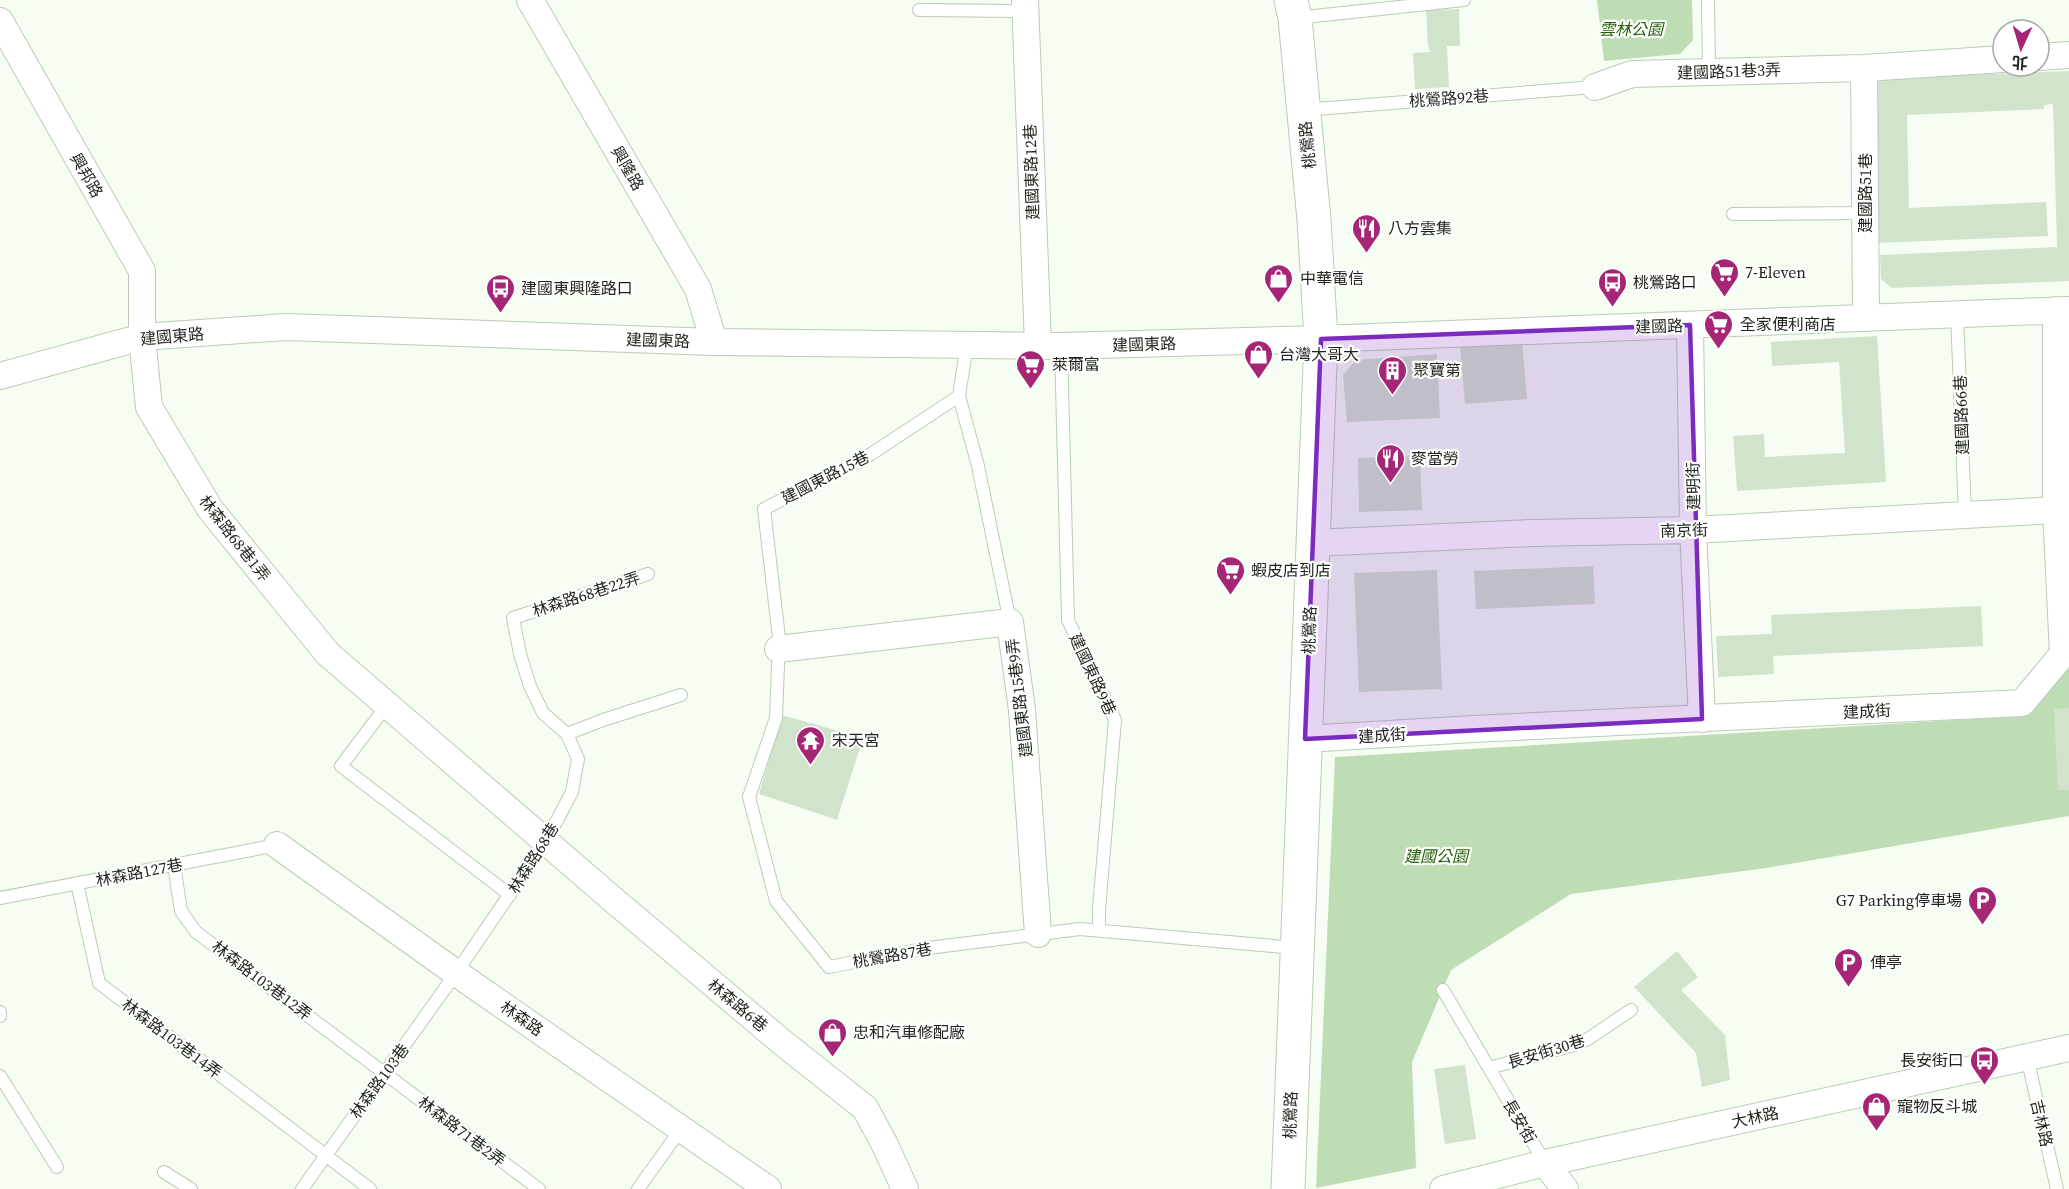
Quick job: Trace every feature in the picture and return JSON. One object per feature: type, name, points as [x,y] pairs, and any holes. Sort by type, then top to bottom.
[{"type":"main road","name":"桃鶯路","points":[[1288,1189],[1321,339],[1314,220],[1293,9]]},
{"type":"street","name":"興隆路","points":[[530,0],[698,289],[714,342]]},
{"type":"street","name":"建國東路12巷","points":[[1025,5],[1049,345]]},
{"type":"street","name":"興邦路","points":[[0,21],[142,271],[142,338]]},
{"type":"street","points":[[2051,56],[2069,55]]},
{"type":"street","name":"建國路51巷3弄","points":[[1595,87],[1632,74],[1864,68],[1991,60]]},
{"type":"street","name":"建國路51巷","points":[[1864,68],[1866,318]]},
{"type":"street","name":"建國路","points":[[1321,339],[2062,310]]},
{"type":"street","name":"建成街","points":[[1305,739],[1484,728],[2022,703],[2063,654],[2056,510],[2062,310]]},
{"type":"street","name":"建明街","points":[[1690,325],[1693,530],[1702,719]]},
{"type":"street","name":"建國東路","points":[[0,376],[142,338],[286,327],[714,342],[1049,345],[1321,339]]},
{"type":"street","name":"林森路68巷1弄","points":[[142,338],[149,407],[210,509],[328,654],[546,841]]},
{"type":"street","name":"南京街","points":[[1312,543],[1532,533],[1693,530],[2056,510]]},
{"type":"street","name":"建國東路15巷9弄","points":[[778,649],[1010,622],[1022,710],[1038,934]]},
{"type":"street","name":"林森路6巷","points":[[546,841],[783,1044],[865,1108],[885,1145],[904,1189]]},
{"type":"street","name":"林森路","points":[[277,845],[456,973],[768,1189]]},
{"type":"street","name":"大林路","points":[[1443,1189],[1545,1163],[2069,1048]]},
{"type":"street","name":"長安街","points":[[1545,1163],[1565,1189]]},
{"type":"lane","points":[[1708,0],[1709,72]]},
{"type":"lane","points":[[1293,9],[1460,1]]},
{"type":"lane","points":[[919,10],[1025,5]]},
{"type":"lane","name":"桃鶯路92巷","points":[[1303,110],[1595,87]]},
{"type":"lane","points":[[1733,214],[1865,213]]},
{"type":"lane","name":"建國路66巷","points":[[1957,314],[1965,516]]},
{"type":"lane","points":[[967,344],[959,396],[978,466],[1010,622]]},
{"type":"lane","name":"建國東路9巷","points":[[1049,345],[1068,620],[1115,720],[1099,930]]},
{"type":"lane","name":"建國東路15巷","points":[[778,649],[779,638],[764,509],[871,454],[959,396]]},
{"type":"lane","name":"林森路68巷22弄","points":[[567,734],[543,713],[530,686],[520,654],[513,618],[648,574]]},
{"type":"lane","name":"桃鶯路87巷","points":[[778,649],[776,718],[749,797],[776,901],[829,967],[928,948],[1080,929],[1297,948]]},
{"type":"lane","points":[[567,734],[681,695]]},
{"type":"lane","points":[[387,705],[341,766],[510,895]]},
{"type":"lane","name":"林森路68巷","points":[[456,973],[546,841],[572,792],[578,759],[567,734]]},
{"type":"lane","name":"林森路127巷","points":[[0,898],[277,845]]},
{"type":"lane","name":"林森路103巷12弄","points":[[174,865],[181,910],[196,932],[385,1073]]},
{"type":"lane","name":"林森路103巷14弄","points":[[77,883],[99,983],[370,1189]]},
{"type":"lane","name":"林森路103巷","points":[[302,1189],[456,973]]},
{"type":"lane","name":"長安街","points":[[1443,990],[1545,1163]]},
{"type":"lane","name":"長安街30巷","points":[[1489,1068],[1588,1039],[1631,1010]]},
{"type":"lane","name":"吉林路","points":[[2027,1057],[2057,1189]]},
{"type":"lane","name":"林森路71巷2弄","points":[[385,1073],[538,1189]]},
{"type":"lane","points":[[0,1076],[57,1167]]},
{"type":"lane","points":[[638,1189],[681,1129]]},
{"type":"lane","points":[[164,1172],[191,1189]]},
{"type":"highlighted area","points":[[1690,325],[1702,719],[1305,739],[1321,339]]},
{"type":"green space","name":"雲林公園","points":[[1597,0],[1692,0],[1693,40],[1680,54],[1604,61]]},
{"type":"green space","name":"建國公園","points":[[2069,667],[2069,816],[1766,868],[1571,894],[1451,970],[1412,1062],[1416,1168],[1316,1188],[1335,757],[2024,716]]},
{"type":"building","points":[[1459,9],[1460,46],[1447,46],[1449,87],[1415,89],[1413,53],[1430,52],[1426,10]]},
{"type":"building","points":[[2069,71],[2069,281],[1892,288],[1881,279],[1880,255],[2057,247],[2053,104],[2044,105],[2044,109],[1907,115],[1909,208],[2046,202],[2048,236],[1878,243],[1872,90],[1882,78],[1991,74],[1991,78],[2051,78],[2051,72]]},
{"type":"building","points":[[1877,336],[1886,482],[1737,491],[1733,436],[1764,434],[1765,457],[1845,453],[1839,362],[1772,366],[1771,342]]},
{"type":"building","points":[[1522,341],[1527,399],[1465,404],[1460,346]]},
{"type":"building","name":"聚寶第","points":[[1437,354],[1440,418],[1347,422],[1343,375],[1356,360]]},
{"type":"building","name":"麥當勞","points":[[1420,456],[1422,510],[1359,512],[1358,458]]},
{"type":"building","points":[[1593,566],[1595,604],[1476,609],[1474,571]]},
{"type":"building","points":[[1437,570],[1442,689],[1359,692],[1354,573]]},
{"type":"building","points":[[1981,606],[1983,646],[1773,656],[1774,674],[1718,677],[1716,636],[1772,634],[1771,615]]},
{"type":"building","points":[[2069,708],[2069,790],[2058,790],[2054,709]]},
{"type":"building","name":"宋天宮","points":[[782,715],[863,738],[837,820],[759,794]]},
{"type":"building","points":[[1677,951],[1698,977],[1681,990],[1725,1035],[1730,1080],[1702,1087],[1696,1053],[1634,987]]},
{"type":"building","points":[[1465,1065],[1476,1139],[1445,1144],[1434,1069]]},
{"type":"place","name":"八方雲集","points":[[1367,254]]},
{"type":"place","name":"7-Eleven","points":[[1724,298]]},
{"type":"place","name":"中華電信","points":[[1279,304]]},
{"type":"place","name":"桃鶯路口","points":[[1612,308]]},
{"type":"place","name":"建國東興隆路口","points":[[500,314]]},
{"type":"place","name":"全家便利商店","points":[[1719,350]]},
{"type":"place","name":"台灣大哥大","points":[[1258,380]]},
{"type":"place","name":"萊爾富","points":[[1031,390]]},
{"type":"place","name":"聚寶第","points":[[1392,396]]},
{"type":"place","name":"麥當勞","points":[[1390,484]]},
{"type":"place","name":"蝦皮店到店","points":[[1230,596]]},
{"type":"place","name":"宋天宮","points":[[811,766]]},
{"type":"place","name":"G7 Parking停車場","points":[[1983,926]]},
{"type":"place","name":"俥亭","points":[[1849,988]]},
{"type":"place","name":"忠和汽車修配廠","points":[[832,1058]]},
{"type":"place","name":"長安街口","points":[[1985,1086]]},
{"type":"place","name":"寵物反斗城","points":[[1876,1132]]}]
